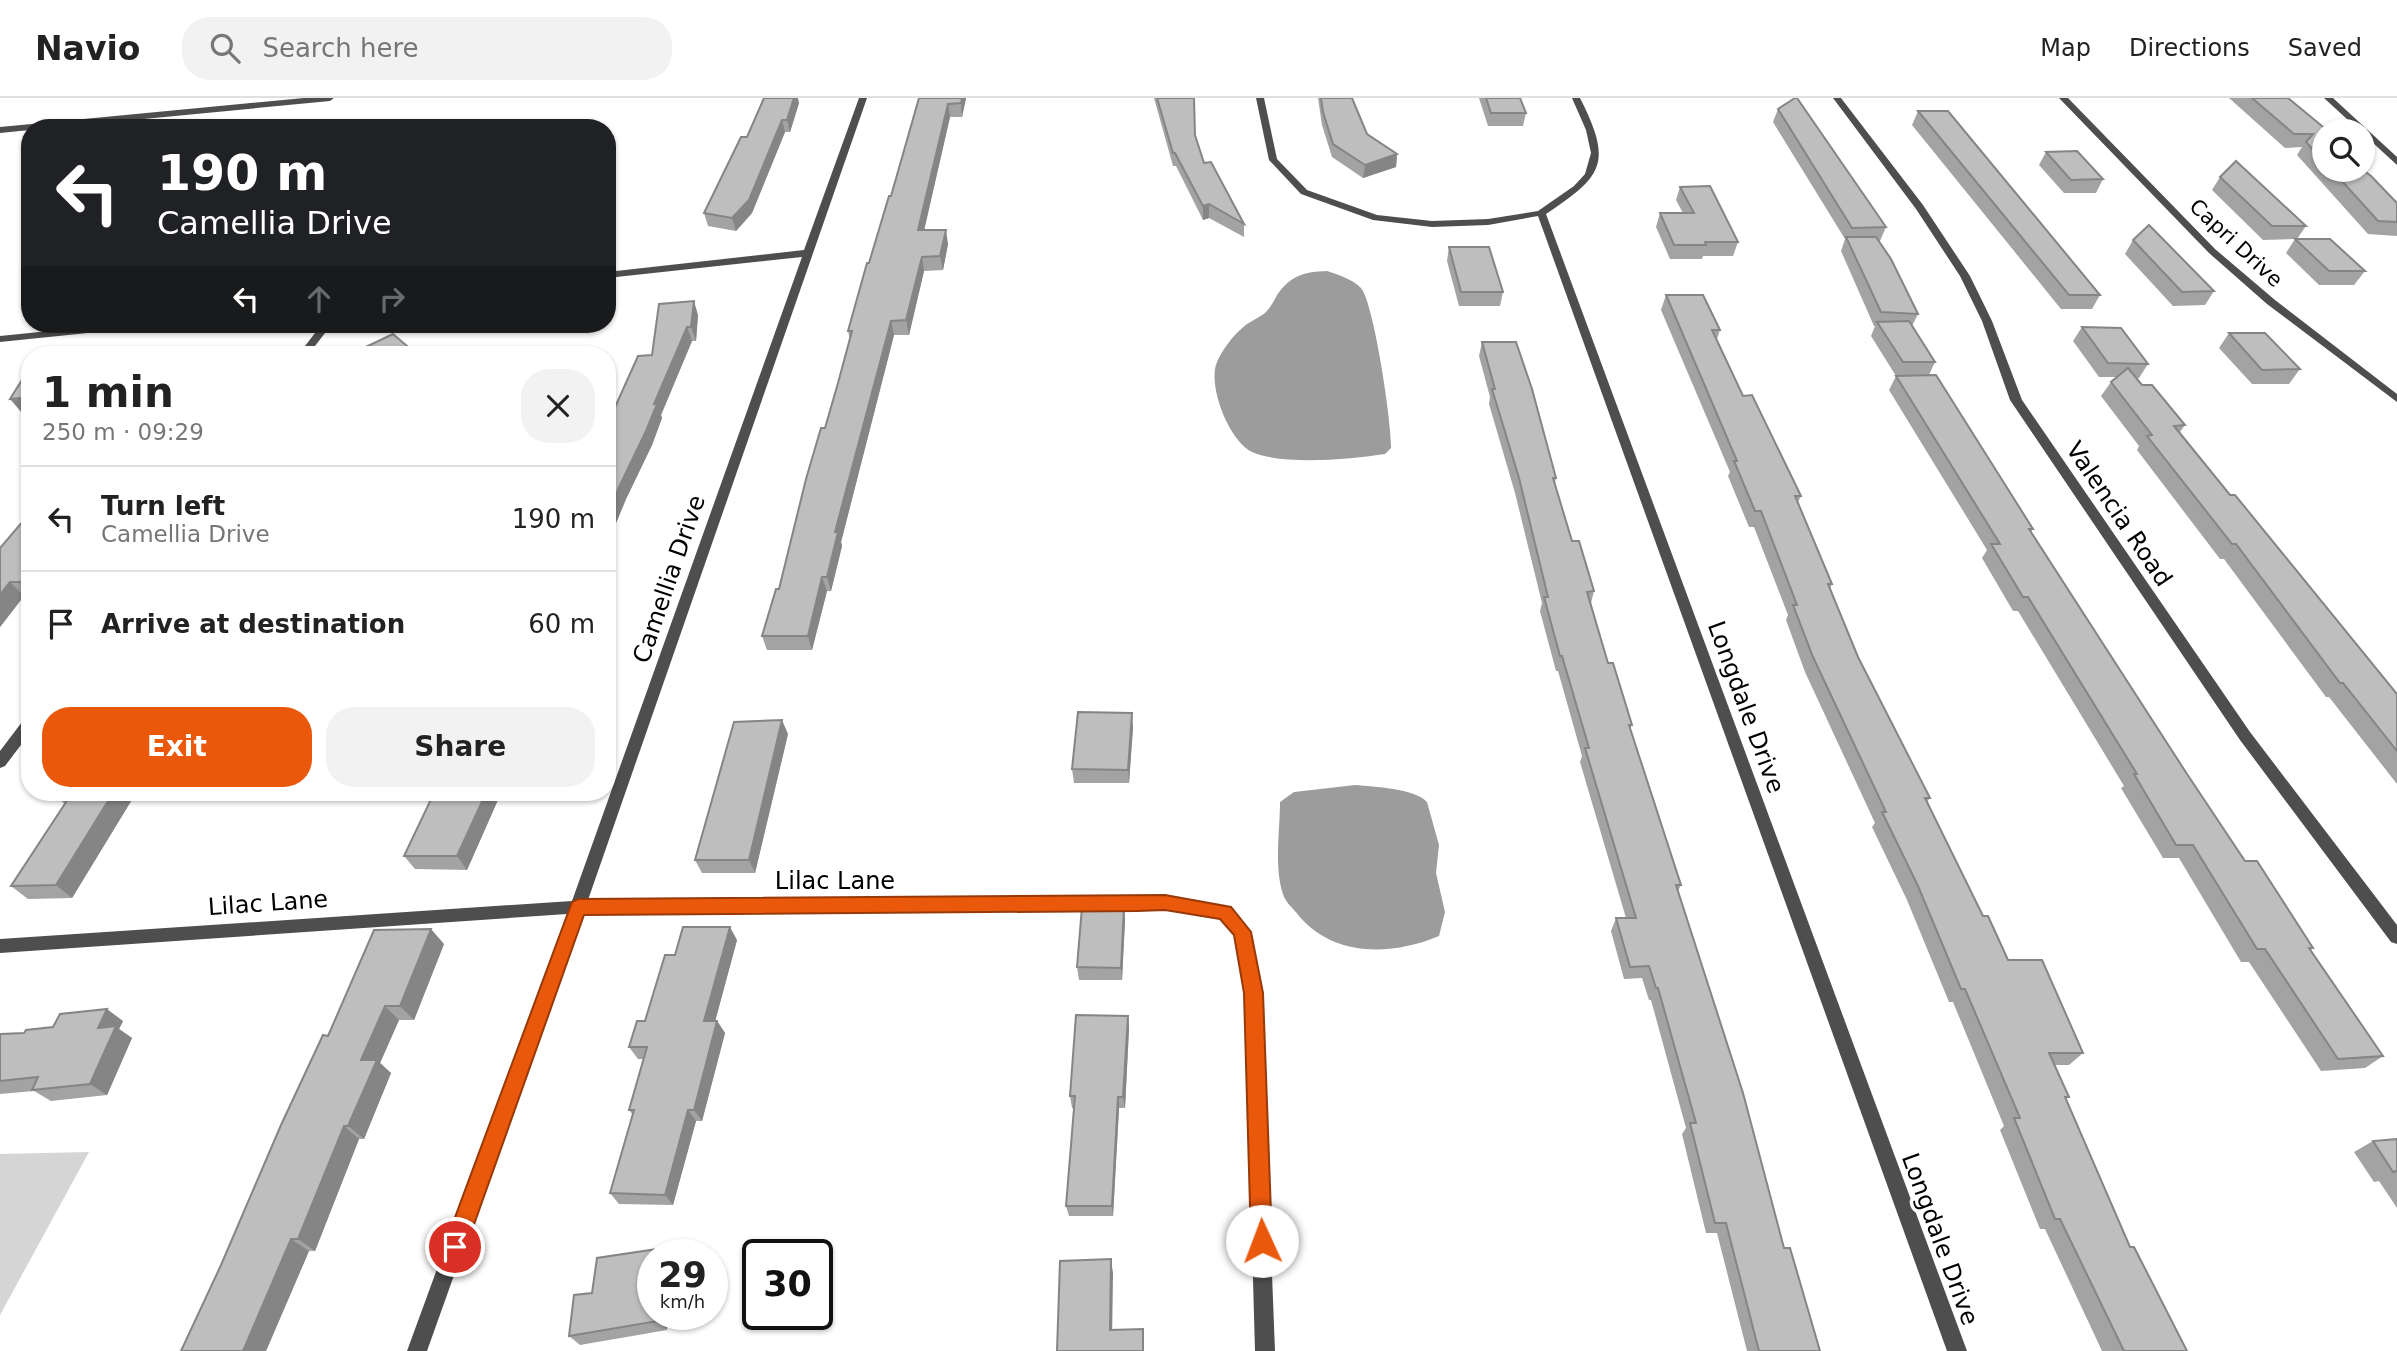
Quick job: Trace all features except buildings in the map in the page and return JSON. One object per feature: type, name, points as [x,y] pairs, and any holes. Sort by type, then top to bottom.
[{"type":"street","points":[[110,119],[330,98]]},
{"type":"street","name":"Camellia Drive","points":[[616,799],[863,98]]},
{"type":"street","points":[[1260,98],[1273,160],[1304,192],[1377,218],[1432,224],[1488,222],[1541,213],[1584,183],[1597,155],[1587,121],[1576,98]]},
{"type":"street","name":"Valencia Road","points":[[1837,98],[1934,228],[1966,278],[1998,348],[2016,400],[2245,736],[2397,937]]},
{"type":"street","name":"Capri Drive","points":[[2063,98],[2212,251],[2271,302],[2397,399]]},
{"type":"street","points":[[2328,98],[2397,162]]},
{"type":"street","points":[[0,130],[21,128]]},
{"type":"street","name":"Longdale Drive","points":[[1541,213],[1957,1351]]},
{"type":"street","points":[[616,274],[808,253]]},
{"type":"street","points":[[0,339],[58,333]]},
{"type":"street","points":[[0,762],[21,734]]},
{"type":"street","name":"Camellia Drive","points":[[417,1351],[615,801]]},
{"type":"street","name":"Lilac Lane","points":[[0,946],[578,907],[1165,903],[1225,912],[1242,932],[1254,993],[1265,1351]]},
{"type":"shaded area","points":[[1327,271],[1354,282],[1366,298],[1381,365],[1391,448],[1385,454],[1318,460],[1282,459],[1252,452],[1235,437],[1222,412],[1215,384],[1217,362],[1234,336],[1265,313],[1287,283],[1311,272]]},
{"type":"shaded area","points":[[1355,785],[1404,791],[1427,802],[1439,845],[1436,873],[1445,912],[1439,936],[1402,947],[1364,949],[1346,946],[1313,929],[1286,900],[1279,872],[1280,802],[1294,792]]},
{"type":"shaded area","points":[[89,1152],[0,1315],[0,1154]]},
{"type":"route","points":[[455,1247],[578,907],[1165,903],[1225,912],[1242,932],[1254,993],[1262,1241]]}]
